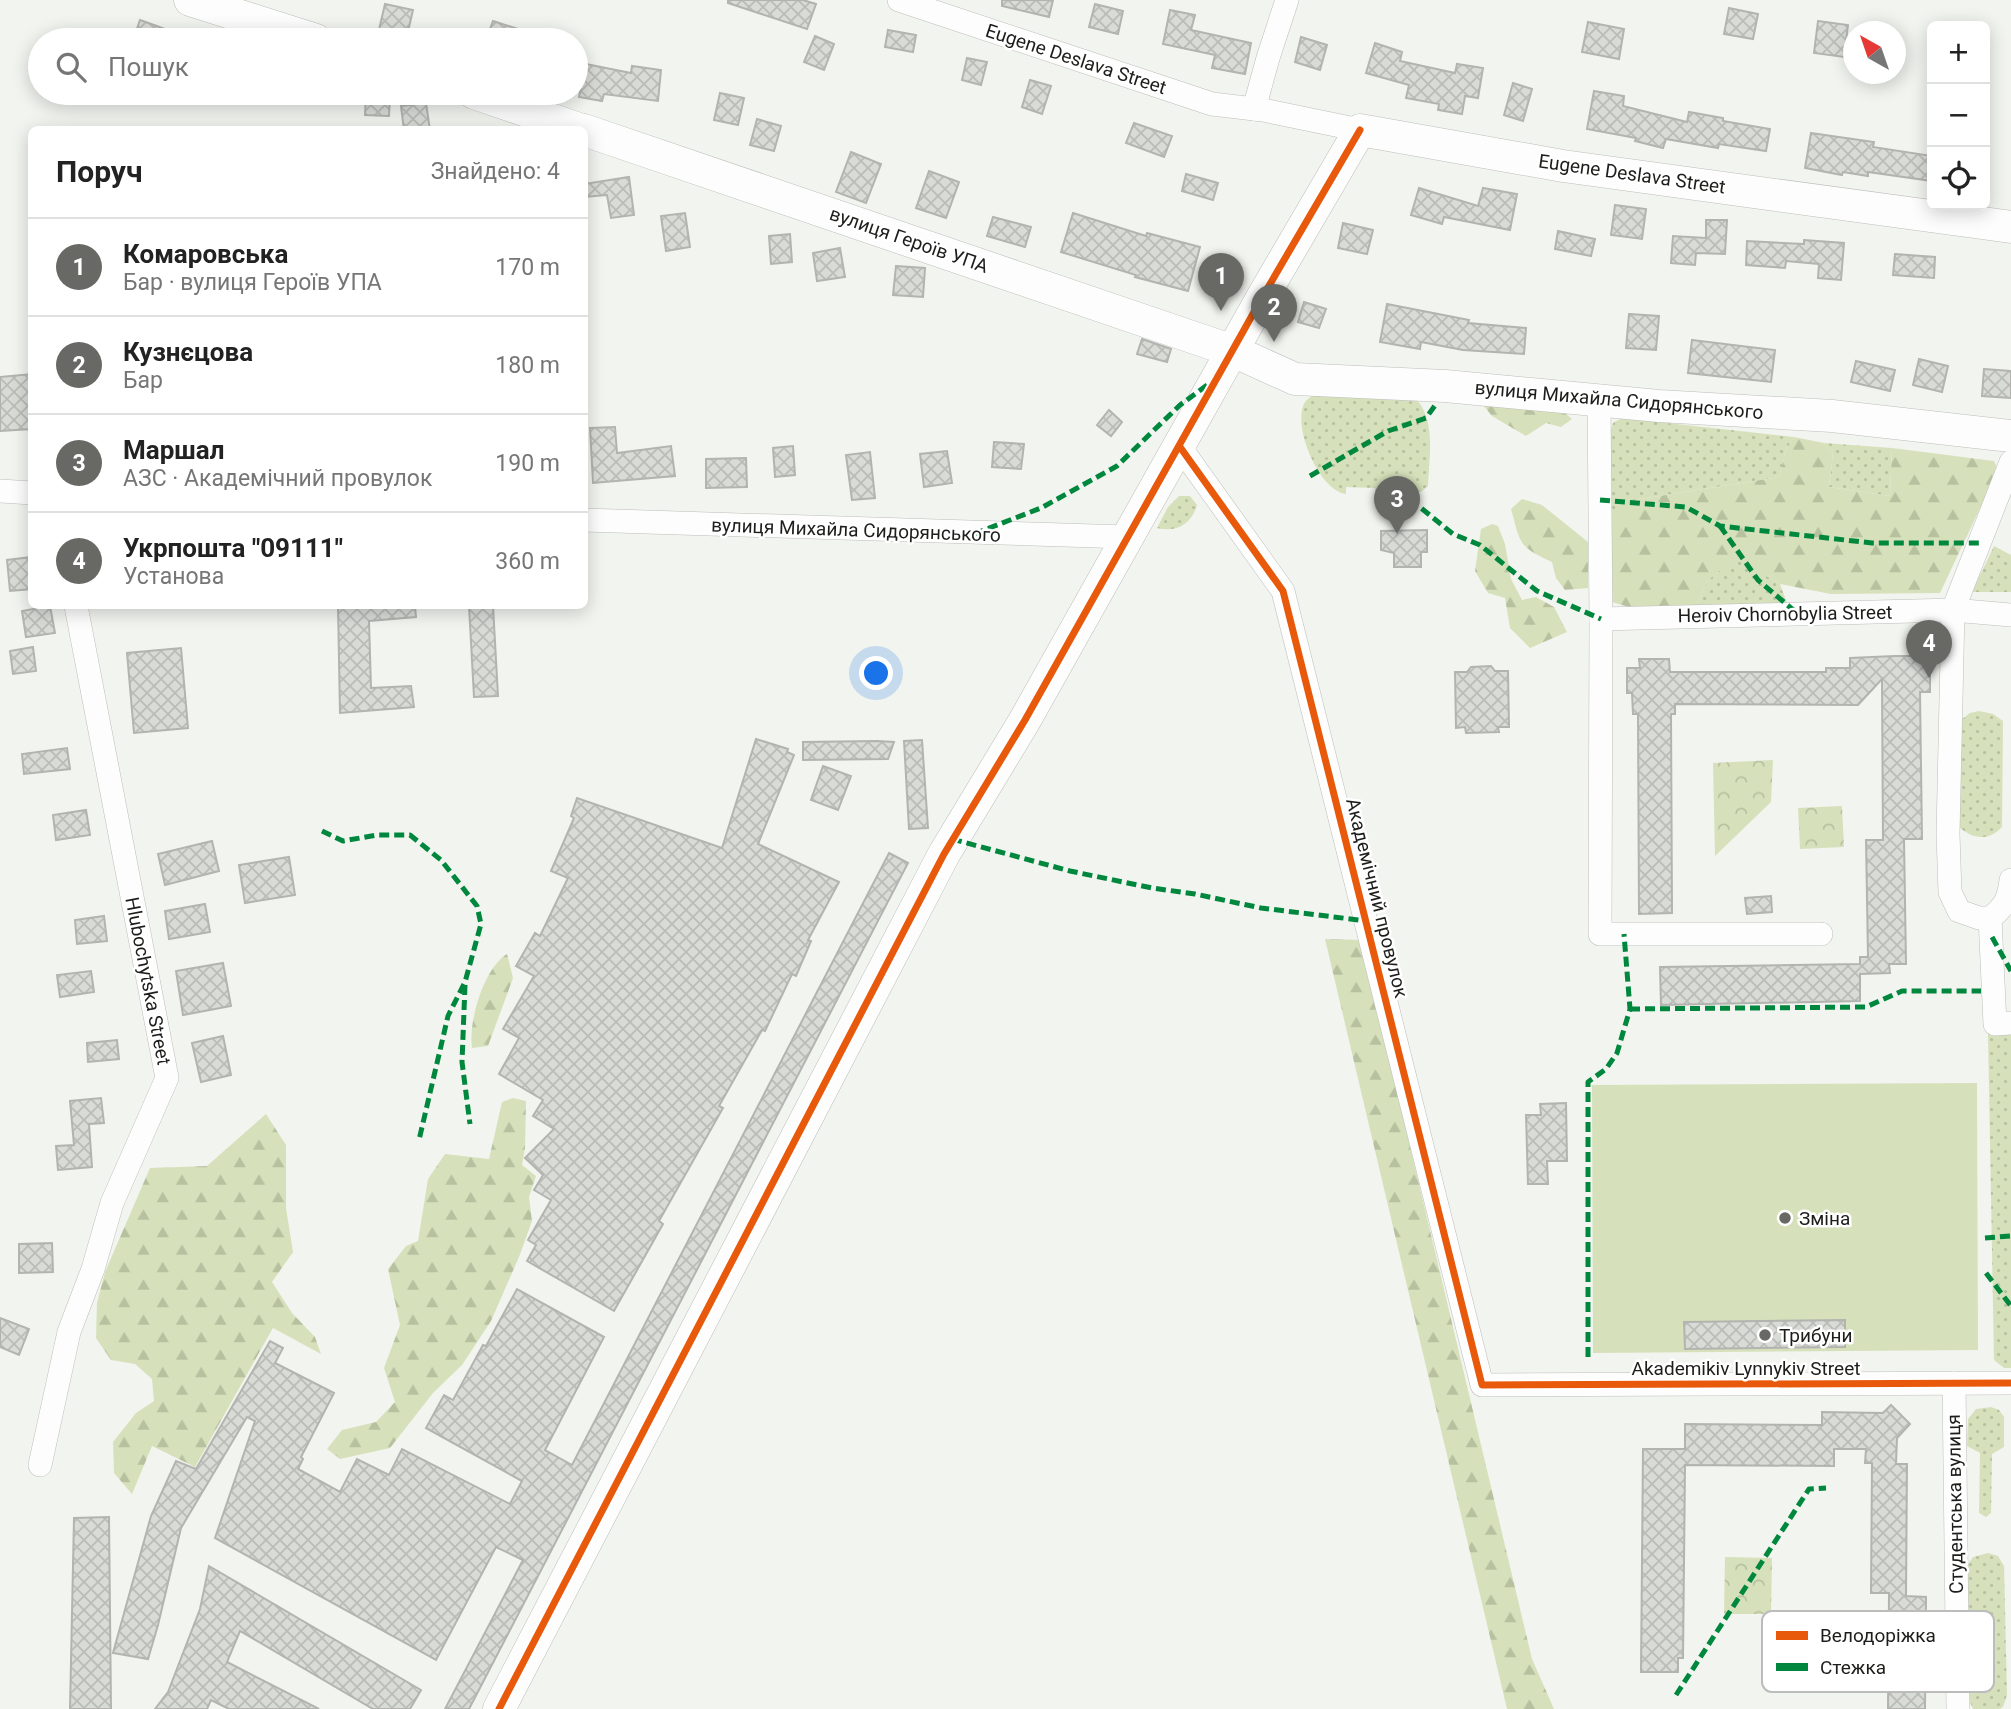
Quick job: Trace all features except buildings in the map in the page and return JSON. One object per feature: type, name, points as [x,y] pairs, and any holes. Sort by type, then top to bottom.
[{"type":"street","points":[[190,0],[278,28]]},
{"type":"street","name":"Eugene Deslava Street","points":[[899,0],[1212,104],[1254,109],[1563,166],[2011,227]]},
{"type":"street","points":[[1254,109],[1287,0]]},
{"type":"street","name":"вулиця Героїв УПА","points":[[509,105],[571,126]]},
{"type":"street","points":[[499,1709],[944,855],[1025,720],[1360,130]]},
{"type":"street","name":"вулиця Героїв УПА","points":[[588,132],[1233,351]]},
{"type":"street","name":"вулиця Михайла Сидорянського","points":[[1233,351],[1295,379],[1445,386],[1599,401],[1832,416],[2011,436]]},
{"type":"street","points":[[1599,401],[1600,934],[1821,934]]},
{"type":"street","name":"Академічний провулок","points":[[1180,447],[1283,591],[1482,1385]]},
{"type":"street","points":[[2011,462],[1953,610],[1948,834],[1950,892],[1959,911],[1979,918],[1990,918],[2008,899],[2011,880]]},
{"type":"street","points":[[0,491],[28,494]]},
{"type":"street","name":"вулиця Михайла Сидорянського","points":[[588,520],[1127,537]]},
{"type":"street","name":"Hlubochytska Street","points":[[40,1465],[69,1332],[93,1269],[113,1203],[167,1078],[77,609]]},
{"type":"street","name":"Heroiv Chornobylia Street","points":[[1601,619],[1953,610],[2011,615]]},
{"type":"street","points":[[1990,918],[2003,1023]]},
{"type":"street","name":"Студентська вулиця","points":[[1954,1383],[1957,1611]]},
{"type":"street","name":"Akademikiv Lynnykiv Street","points":[[1482,1385],[2011,1383]]},
{"type":"green space","points":[[1314,394],[1417,400],[1423,409],[1429,429],[1428,486],[1421,492],[1376,494],[1375,488],[1346,487],[1346,494],[1336,490],[1317,469],[1305,440],[1302,412],[1305,402]]},
{"type":"green space","points":[[1483,405],[1565,413],[1572,419],[1561,427],[1546,423],[1526,436],[1492,416]]},
{"type":"green space","points":[[1622,418],[1794,437],[1786,450],[1779,477],[1634,500],[1607,518],[1609,436],[1613,423]]},
{"type":"green space","points":[[1794,437],[1824,443],[1833,453],[1829,487],[1890,496],[1892,448],[1994,461],[1998,470],[1940,593],[1831,594],[1780,584],[1735,558],[1707,581],[1697,606],[1639,610],[1612,602],[1608,592],[1607,518],[1634,500],[1779,477],[1786,450]]},
{"type":"green space","points":[[1824,443],[1892,448],[1890,496],[1829,487],[1833,453]]},
{"type":"green space","points":[[1179,496],[1190,496],[1197,505],[1195,512],[1182,526],[1171,529],[1157,528],[1168,507]]},
{"type":"green space","points":[[1522,499],[1542,505],[1588,542],[1588,588],[1565,590],[1556,578],[1552,562],[1522,543],[1511,509]]},
{"type":"green space","points":[[1492,524],[1498,526],[1505,544],[1511,579],[1522,600],[1536,597],[1554,607],[1567,632],[1530,648],[1510,628],[1505,598],[1488,593],[1475,571],[1481,529]]},
{"type":"green space","points":[[1994,546],[2011,555],[2011,592],[1972,592]]},
{"type":"green space","points":[[1735,557],[1780,584],[1788,606],[1697,606],[1707,581]]},
{"type":"green space","points":[[1979,711],[1993,714],[2003,721],[2002,827],[1986,837],[1974,836],[1958,826],[1961,720],[1970,713]]},
{"type":"green space","points":[[1773,760],[1771,802],[1715,856],[1713,763]]},
{"type":"green space","points":[[1842,806],[1844,847],[1800,849],[1798,808]]},
{"type":"green space","points":[[1325,939],[1363,940],[1532,1659],[1554,1709],[1507,1709]]},
{"type":"green space","points":[[507,954],[513,978],[488,1046],[472,1048],[471,1037],[479,996],[491,971]]},
{"type":"green space","points":[[1988,1033],[2011,1033],[2011,1368],[2004,1368],[1994,1360]]},
{"type":"green space","name":"Зміна","points":[[1977,1083],[1978,1350],[1593,1353],[1592,1085]]},
{"type":"green space","points":[[513,1098],[526,1101],[522,1165],[536,1176],[529,1197],[532,1221],[491,1321],[462,1365],[433,1393],[390,1448],[340,1459],[327,1449],[342,1430],[376,1422],[395,1402],[384,1368],[400,1325],[388,1269],[406,1246],[418,1241],[428,1179],[445,1154],[489,1159],[502,1102]]},
{"type":"green space","points":[[266,1114],[286,1145],[286,1208],[293,1252],[272,1282],[292,1313],[315,1337],[321,1354],[273,1328],[195,1467],[152,1446],[132,1494],[114,1473],[113,1442],[136,1413],[154,1401],[152,1379],[135,1364],[111,1360],[96,1338],[97,1303],[105,1272],[150,1168],[207,1166]]},
{"type":"green space","points":[[1991,1407],[1999,1410],[2004,1417],[2004,1447],[1992,1454],[1991,1513],[1986,1517],[1979,1513],[1980,1453],[1967,1446],[1968,1419],[1976,1409]]},
{"type":"green space","points":[[1988,1553],[1998,1556],[2004,1566],[2007,1695],[2000,1709],[1973,1709],[1968,1698],[1968,1692],[1994,1692],[1994,1611],[1967,1611],[1966,1567],[1973,1557]]},
{"type":"green space","points":[[1725,1557],[1772,1558],[1771,1611],[1762,1611],[1762,1614],[1724,1614]]},
{"type":"marked path","points":[[974,534],[1041,508],[1117,466],[1180,405],[1210,383]]},
{"type":"marked path","points":[[1310,476],[1388,431],[1426,418],[1436,404]]},
{"type":"marked path","points":[[1410,499],[1453,534],[1480,545],[1537,591],[1601,619]]},
{"type":"marked path","points":[[1600,500],[1686,507],[1720,526],[1872,543],[1979,543]]},
{"type":"marked path","points":[[1720,526],[1758,580],[1798,614]]},
{"type":"marked path","points":[[322,831],[343,841],[377,835],[410,835],[441,860],[477,906],[481,924],[465,982],[448,1016],[419,1140]]},
{"type":"marked path","points":[[952,839],[1070,871],[1152,888],[1261,908],[1367,921]]},
{"type":"marked path","points":[[1588,1357],[1588,1082],[1606,1069],[1617,1053],[1630,1009],[1624,934]]},
{"type":"marked path","points":[[1992,937],[2011,971]]},
{"type":"marked path","points":[[465,985],[462,1062],[470,1124]]},
{"type":"marked path","points":[[1630,1009],[1866,1007],[1902,991],[1981,991]]},
{"type":"marked path","points":[[1985,1238],[2011,1236]]},
{"type":"marked path","points":[[1986,1273],[2011,1306]]},
{"type":"marked path","points":[[1676,1695],[1809,1489],[1826,1488]]},
{"type":"cycle path","points":[[499,1709],[944,854],[1025,720],[1263,296],[1360,130]]},
{"type":"cycle path","points":[[1180,447],[1283,591],[1482,1385],[2011,1383]]},
{"type":"place","name":"Комаровська","points":[[1221,311]]},
{"type":"place","name":"Кузнєцова","points":[[1274,342]]},
{"type":"place","name":"Маршал","points":[[1397,534]]},
{"type":"place","name":"Укрпошта \"09111\"","points":[[1929,678]]},
{"type":"place","name":"Зміна","points":[[1785,1218]]},
{"type":"place","name":"Трибуни","points":[[1765,1335]]}]
